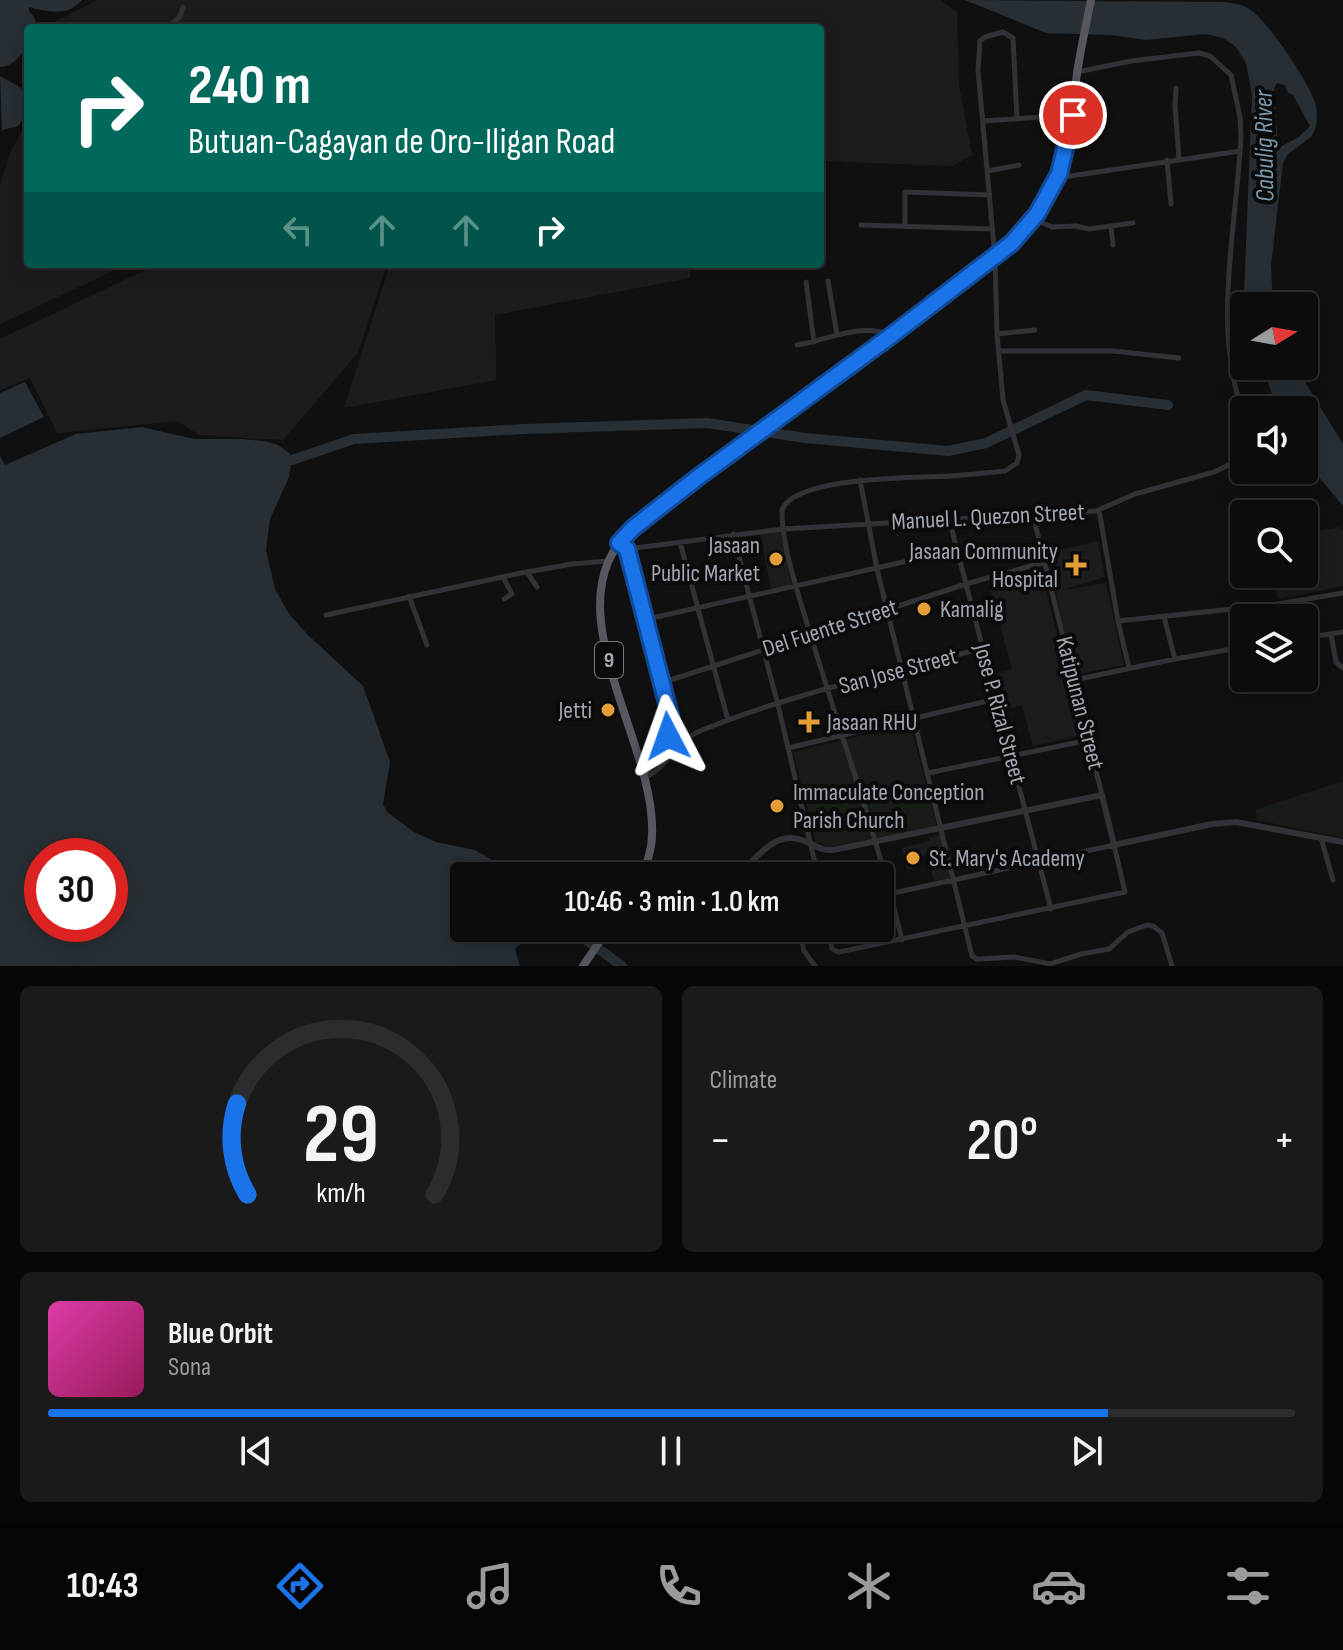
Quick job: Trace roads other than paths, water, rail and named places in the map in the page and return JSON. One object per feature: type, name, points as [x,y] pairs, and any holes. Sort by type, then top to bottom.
[{"type":"highway","name":"9","points":[[647,862],[653,833],[645,777],[601,625],[600,592],[608,561],[633,528],[995,258],[1033,219],[1057,178],[1066,152],[1091,0]]},
{"type":"highway","points":[[583,966],[599,942]]},
{"type":"street","points":[[172,24],[180,17],[183,7]]},
{"type":"street","points":[[882,862],[797,586],[783,529],[782,510],[789,499],[820,487],[860,480],[1005,471],[1015,467],[1019,459],[1003,400],[995,258],[978,70],[980,41],[1003,32],[1010,35],[1015,44],[1017,119]]},
{"type":"street","points":[[1078,68],[1199,53],[1210,56],[1231,75],[1240,117],[1228,336],[1237,396]]},
{"type":"street","points":[[1176,88],[1179,159]]},
{"type":"street","points":[[984,121],[1073,115]]},
{"type":"street","points":[[1057,178],[1240,151]]},
{"type":"street","points":[[1167,160],[1171,204]]},
{"type":"street","points":[[988,171],[1019,165]]},
{"type":"street","points":[[905,226],[905,192],[990,195]]},
{"type":"street","points":[[1033,219],[1052,227],[1133,223]]},
{"type":"street","points":[[861,225],[992,229]]},
{"type":"street","points":[[1111,226],[1113,245]]},
{"type":"street","points":[[828,281],[837,335]]},
{"type":"street","points":[[806,282],[814,342]]},
{"type":"street","points":[[797,345],[874,329],[892,335]]},
{"type":"street","points":[[997,334],[1035,330]]},
{"type":"street","points":[[999,351],[1113,351],[1179,358]]},
{"type":"street","name":"Manuel L. Quezon Street","points":[[627,549],[783,529],[1099,510],[1127,497],[1200,477],[1230,464]]},
{"type":"street","points":[[860,480],[877,569],[955,880],[970,952],[977,959],[1015,957],[1050,964],[1109,949],[1134,928],[1153,926],[1166,940],[1172,966]]},
{"type":"street","points":[[1099,510],[1129,668]]},
{"type":"street","name":"Katipunan Street","points":[[1033,515],[1125,892],[1051,909]]},
{"type":"street","name":"Jose P. Rizal Street","points":[[949,519],[1051,909]]},
{"type":"street","points":[[733,534],[815,862]]},
{"type":"street","points":[[680,542],[728,720]]},
{"type":"street","points":[[619,543],[627,549],[670,725],[645,777]]},
{"type":"street","points":[[643,620],[957,550]]},
{"type":"street","points":[[326,615],[527,572],[608,561]]},
{"type":"street","name":"Del Fuente Street","points":[[661,683],[966,584],[1045,562]]},
{"type":"street","points":[[527,572],[537,587]]},
{"type":"street","points":[[503,577],[512,591],[504,599]]},
{"type":"street","points":[[1118,621],[1272,605],[1343,593]]},
{"type":"street","points":[[409,596],[427,645]]},
{"type":"street","points":[[1164,617],[1175,659]]},
{"type":"street","points":[[1318,636],[1343,632]]},
{"type":"street","points":[[1331,634],[1336,662],[1343,668]]},
{"type":"street","name":"San Jose Street","points":[[645,777],[654,774],[686,739],[728,720],[983,648]]},
{"type":"street","points":[[1074,680],[1230,649]]},
{"type":"street","points":[[788,748],[996,699]]},
{"type":"street","points":[[928,773],[1089,740]]},
{"type":"street","points":[[639,758],[655,761]]},
{"type":"street","points":[[752,862],[774,841],[799,839],[819,849],[833,850],[1102,795]]},
{"type":"street","points":[[894,893],[1212,824],[1236,822],[1343,842]]},
{"type":"street","points":[[1321,838],[1333,880]]},
{"type":"street","points":[[894,907],[902,940]]},
{"type":"street","points":[[894,941],[1051,909]]},
{"type":"street","points":[[802,942],[804,951],[815,966]]},
{"type":"street","points":[[832,942],[834,952],[891,942]]},
{"type":"water","points":[[0,0],[82,0],[64,11],[29,7],[36,24],[24,24],[24,48],[13,63],[0,67]]},
{"type":"water","name":"Cabulig River","points":[[965,0],[1224,2],[1248,8],[1256,14],[1287,53],[1306,84],[1313,96],[1317,114],[1311,137],[1288,154],[1283,163],[1271,265],[1272,292],[1244,292],[1252,95],[1246,63],[1236,47],[1223,38],[1206,34],[1146,40],[1110,35],[1046,33]],"holes":[[[1277,83],[1285,85],[1288,93],[1293,95],[1310,126],[1299,137],[1278,148],[1274,89]]]},
{"type":"water","points":[[0,76],[24,92],[24,118],[18,126],[2,130]]},
{"type":"water","points":[[1267,380],[1304,380],[1313,396],[1273,396]]},
{"type":"water","points":[[25,382],[44,417],[0,438],[0,393]]},
{"type":"water","points":[[1318,403],[1343,444],[1343,506],[1318,476]]},
{"type":"water","points":[[142,427],[194,439],[264,441],[278,445],[289,453],[292,460],[289,477],[270,519],[266,550],[275,589],[289,614],[308,635],[363,686],[390,762],[383,804],[387,812],[414,832],[436,842],[475,850],[495,862],[450,862],[450,942],[524,942],[515,949],[520,966],[0,966],[0,456],[5,465],[76,434]]},
{"type":"waterway","points":[[292,460],[354,439],[707,423],[805,438],[948,451],[986,443],[1086,395],[1168,405]]},
{"type":"waterway","points":[[589,942],[622,966]]},
{"type":"place","name":"Jasaan Public Market","points":[[776,559]]},
{"type":"place","name":"Jasaan Community Hospital","points":[[1076,565]]},
{"type":"place","name":"Kamalig","points":[[924,609]]},
{"type":"place","name":"Jetti","points":[[608,710]]},
{"type":"place","name":"Jasaan RHU","points":[[809,722]]},
{"type":"place","name":"Immaculate Conception Parish Church","points":[[777,806]]},
{"type":"place","name":"St. Mary's Academy","points":[[913,858]]}]
